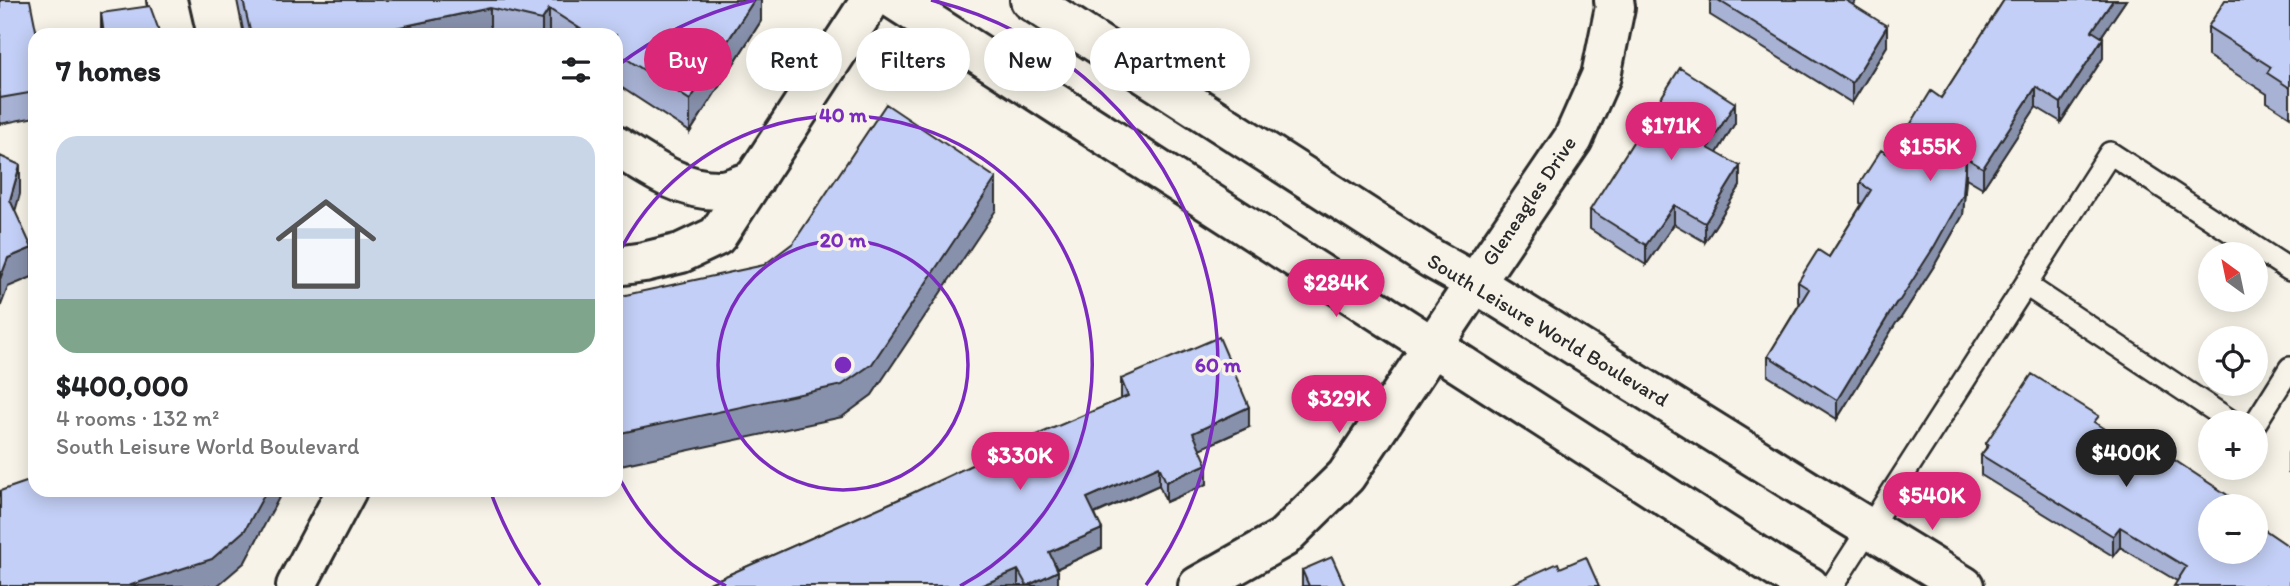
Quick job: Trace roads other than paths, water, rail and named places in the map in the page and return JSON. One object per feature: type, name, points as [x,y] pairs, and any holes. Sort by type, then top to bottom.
[{"type":"street","points":[[167,0],[173,28]]},
{"type":"street","points":[[623,265],[681,253],[716,236],[872,0]]},
{"type":"street","points":[[895,0],[1777,568],[1809,586]]},
{"type":"street","name":"South Leisure World Boulevard","points":[[1030,0],[1432,260],[1475,283],[1964,586]]},
{"type":"street","name":"Gleneagles Drive","points":[[1198,586],[1283,538],[1346,476],[1573,139],[1601,76],[1615,7],[1614,0]]},
{"type":"street","points":[[623,151],[682,184],[723,190],[754,180]]},
{"type":"street","points":[[296,586],[343,497]]},
{"type":"lane","points":[[1832,586],[2110,153],[2290,270]]},
{"type":"lane","points":[[2025,285],[2214,410]]},
{"type":"lane","points":[[2264,410],[2290,368]]}]
